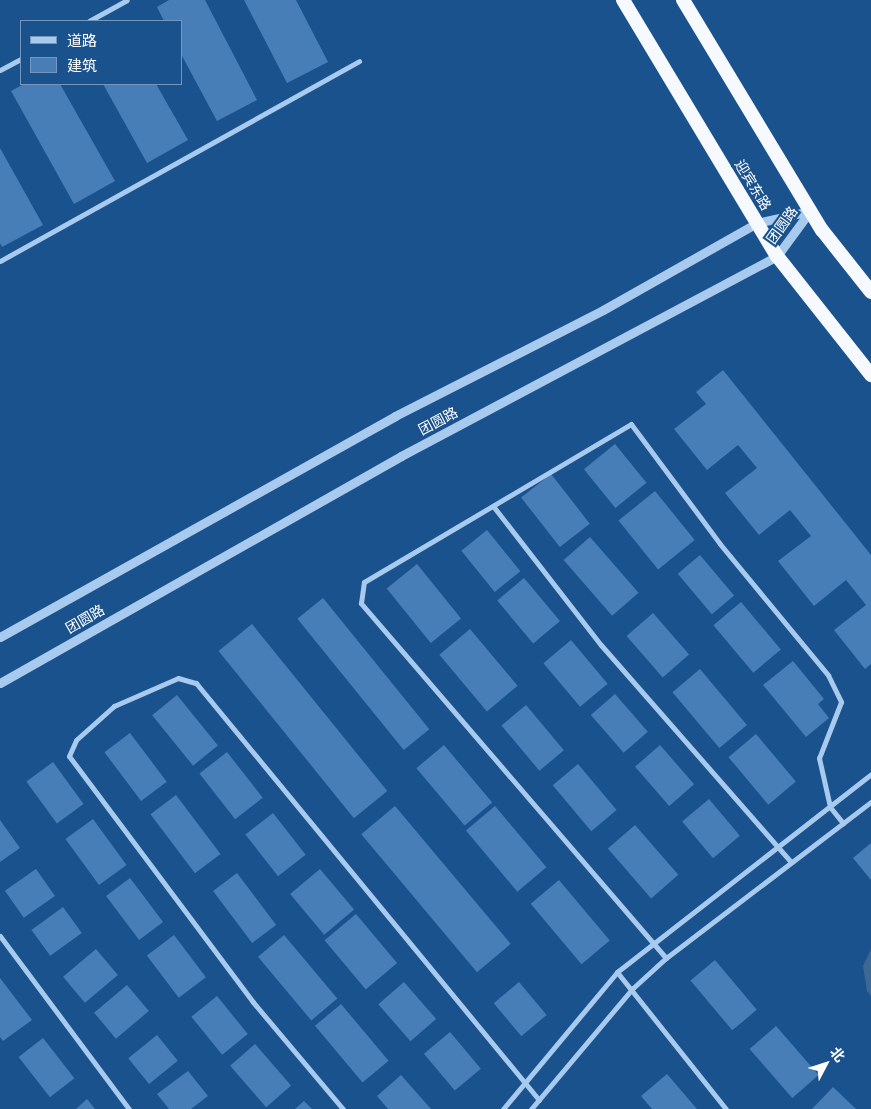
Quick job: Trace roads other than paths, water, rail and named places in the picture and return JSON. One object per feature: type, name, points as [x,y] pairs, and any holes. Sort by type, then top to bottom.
[{"type":"highway","name":"迎宾东路","points":[[622,0],[777,256],[871,375]]},
{"type":"highway","points":[[683,0],[810,210],[871,292]]},
{"type":"street","points":[[91,20],[127,0]]},
{"type":"street","points":[[0,70],[20,60]]},
{"type":"street","points":[[0,261],[359,61]]},
{"type":"street","name":"团圆路","points":[[0,638],[396,416],[603,310],[757,223],[810,210]]},
{"type":"street","name":"团圆路","points":[[0,683],[401,456],[777,256],[810,210]]},
{"type":"street","points":[[666,958],[362,604],[364,582],[631,424],[720,544],[828,675],[842,702],[819,758],[830,807],[843,823]]},
{"type":"street","points":[[493,506],[602,645],[791,862]]},
{"type":"street","points":[[343,1109],[253,1002],[69,756],[76,740],[114,706],[178,678],[196,682],[539,1100]]},
{"type":"street","points":[[504,1108],[617,972],[871,774]]},
{"type":"street","points":[[531,1109],[633,988],[666,958],[871,802]]},
{"type":"street","points":[[0,936],[130,1109]]},
{"type":"street","points":[[617,972],[633,988],[726,1109]]},
{"type":"water","points":[[871,949],[871,996],[867,991],[863,966]]}]
